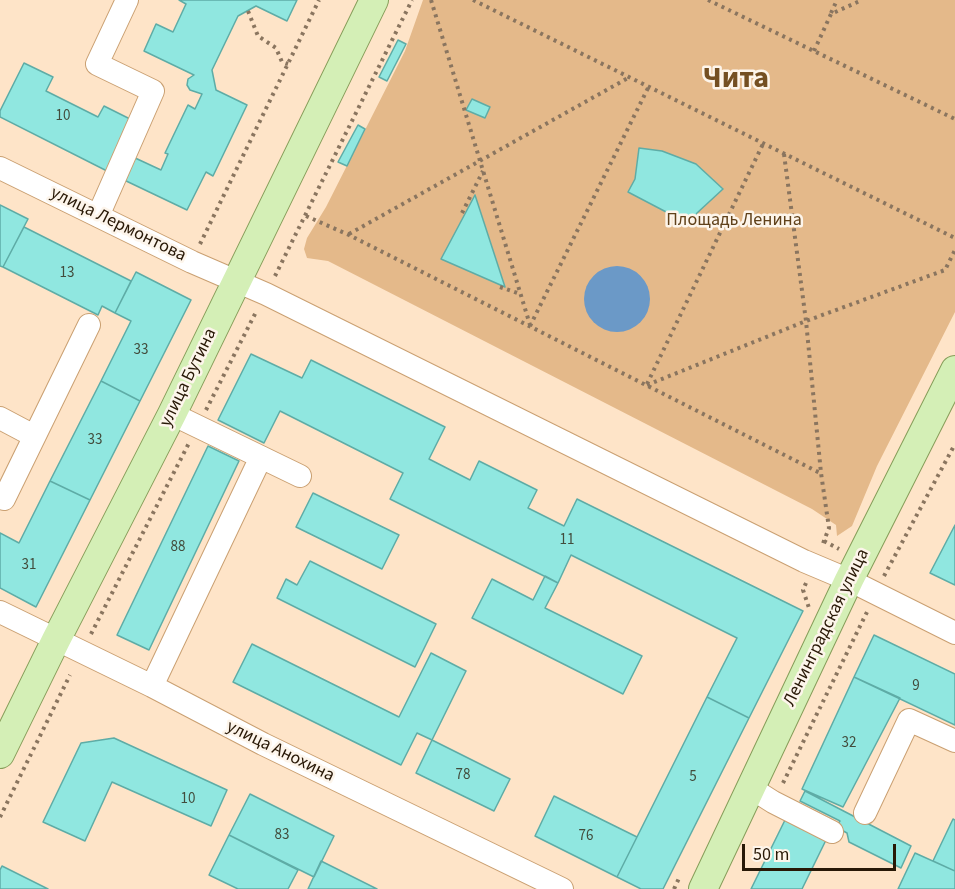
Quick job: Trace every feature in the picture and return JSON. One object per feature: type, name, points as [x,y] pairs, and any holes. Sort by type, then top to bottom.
[{"type":"main road","name":"улица Бутина","points":[[0,754],[172,414],[374,0]]},
{"type":"main road","name":"Ленинградская улица","points":[[703,889],[762,795],[849,580],[955,370]]},
{"type":"street","points":[[98,216],[153,91],[97,64],[127,0]]},
{"type":"street","name":"улица Лермонтова","points":[[0,168],[192,262],[237,281],[813,565],[849,580]]},
{"type":"street","points":[[0,497],[4,499],[89,325]]},
{"type":"street","points":[[172,414],[300,476]]},
{"type":"street","points":[[0,418],[34,436]]},
{"type":"street","points":[[152,686],[261,457]]},
{"type":"street","points":[[849,580],[955,633]]},
{"type":"street","name":"улица Анохина","points":[[0,612],[152,686],[263,744],[562,889]]},
{"type":"street","points":[[865,813],[909,720],[955,741]]},
{"type":"street","points":[[762,795],[832,832]]},
{"type":"path","points":[[192,262],[319,0]]},
{"type":"path","points":[[412,0],[306,216],[349,235],[821,473]]},
{"type":"path","points":[[431,0],[530,326]]},
{"type":"path","points":[[472,0],[955,238]]},
{"type":"path","points":[[708,0],[955,119]]},
{"type":"path","points":[[814,51],[837,0]]},
{"type":"path","points":[[831,14],[862,0]]},
{"type":"path","points":[[248,10],[258,36],[276,48],[282,62],[288,64]]},
{"type":"path","points":[[349,235],[628,78]]},
{"type":"path","points":[[530,326],[648,88]]},
{"type":"path","points":[[646,385],[763,144]]},
{"type":"path","points":[[784,154],[806,321],[821,473],[830,528],[803,590],[809,610]]},
{"type":"path","points":[[462,213],[483,171]]},
{"type":"path","points":[[646,385],[806,321],[945,270],[955,250]]},
{"type":"path","points":[[500,287],[521,295]]},
{"type":"path","points":[[762,795],[876,594],[955,444]]},
{"type":"path","points":[[0,817],[70,675]]},
{"type":"path","points":[[674,889],[684,867]]},
{"type":"green space","name":"Площадь Ленина","points":[[423,0],[955,0],[955,312],[877,466],[852,526],[837,536],[836,525],[812,509],[328,261],[307,258],[304,249],[307,238],[326,207],[405,51]]},
{"type":"water","points":[[617,266],[630,268],[640,276],[648,286],[650,299],[648,312],[640,322],[630,330],[617,332],[604,330],[594,322],[586,312],[584,299],[586,286],[594,276],[604,268]]},
{"type":"building","points":[[179,0],[297,0],[287,21],[256,6],[238,16],[212,70],[216,90],[247,105],[213,176],[206,172],[187,210],[122,179],[133,157],[161,170],[168,154],[165,153],[188,105],[195,109],[202,94],[190,90],[187,85],[188,79],[194,75],[144,51],[156,24],[173,32],[186,4]]},
{"type":"building","points":[[398,40],[406,44],[387,81],[379,77]]},
{"type":"building","points":[[24,63],[53,77],[46,91],[98,117],[104,106],[134,121],[109,172],[0,117],[0,111]]},
{"type":"building","points":[[472,99],[490,107],[485,118],[466,110]]},
{"type":"building","points":[[358,125],[365,129],[347,166],[338,162]]},
{"type":"building","points":[[639,148],[662,151],[696,164],[723,189],[697,213],[691,225],[628,192],[635,179]]},
{"type":"building","points":[[475,195],[505,287],[441,259]]},
{"type":"building","points":[[0,205],[28,219],[3,267],[0,266]]},
{"type":"building","points":[[24,227],[131,281],[115,313],[102,306],[98,315],[3,267]]},
{"type":"building","points":[[136,272],[191,300],[140,401],[101,381],[131,321],[115,313]]},
{"type":"building","points":[[251,354],[302,378],[311,360],[445,427],[429,459],[470,480],[479,461],[537,490],[528,508],[564,526],[577,499],[803,611],[749,718],[707,697],[737,638],[571,555],[558,583],[390,499],[403,473],[280,411],[264,443],[218,420]]},
{"type":"building","points":[[101,381],[140,401],[90,500],[50,481]]},
{"type":"building","points":[[208,446],[239,461],[149,650],[117,635]]},
{"type":"building","points":[[50,481],[90,500],[36,607],[0,588],[0,533],[19,543]]},
{"type":"building","points":[[313,493],[399,535],[382,569],[296,527]]},
{"type":"building","points":[[955,525],[955,585],[930,573]]},
{"type":"building","points":[[310,561],[436,624],[415,667],[277,598],[286,579],[297,585]]},
{"type":"building","points":[[545,576],[558,583],[545,608],[642,656],[623,694],[472,618],[492,579],[533,600]]},
{"type":"building","points":[[874,635],[955,674],[955,725],[854,677]]},
{"type":"building","points":[[252,644],[399,717],[431,653],[466,671],[432,740],[417,733],[401,765],[233,682]]},
{"type":"building","points":[[854,677],[900,698],[843,807],[802,789]]},
{"type":"building","points":[[707,697],[749,718],[663,889],[641,889],[617,877]]},
{"type":"building","points":[[114,738],[227,790],[211,826],[112,782],[85,841],[43,822],[81,743]]},
{"type":"building","points":[[432,740],[510,779],[494,811],[416,773]]},
{"type":"building","points":[[805,791],[911,846],[901,868],[849,842],[847,833],[836,827],[840,821],[800,801]]},
{"type":"building","points":[[250,794],[334,836],[314,877],[229,835]]},
{"type":"building","points":[[554,796],[637,837],[617,877],[535,836]]},
{"type":"building","points":[[786,818],[827,838],[802,889],[751,889]]},
{"type":"building","points":[[953,819],[955,820],[955,871],[933,861]]},
{"type":"building","points":[[229,835],[298,870],[288,889],[238,889],[209,875]]},
{"type":"building","points":[[915,853],[955,871],[955,889],[898,889]]},
{"type":"building","points":[[321,861],[377,889],[308,889]]},
{"type":"building","points":[[2,866],[48,889],[0,889]]},
{"type":"district","name":"Чита","points":[[736,80]]}]
